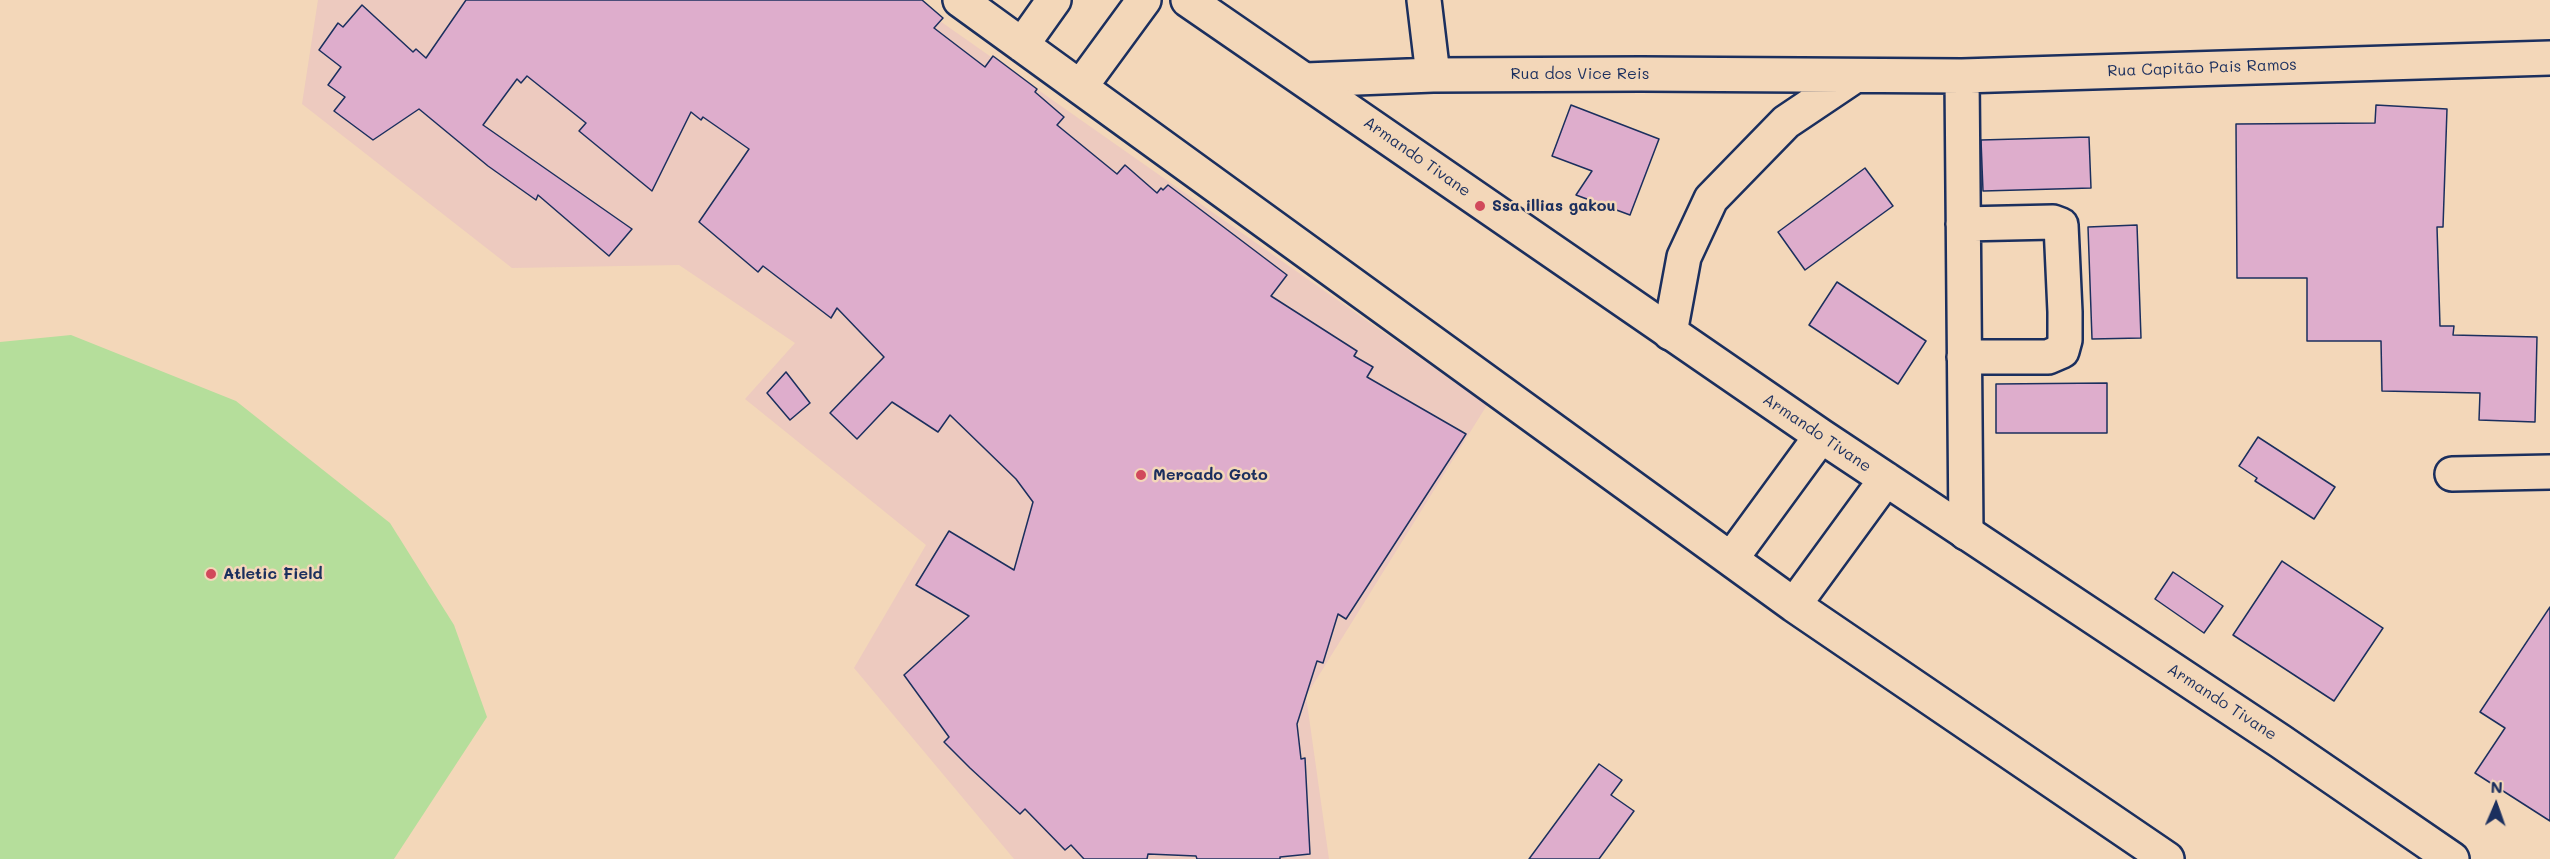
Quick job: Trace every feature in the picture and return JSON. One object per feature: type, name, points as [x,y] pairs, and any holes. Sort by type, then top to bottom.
[{"type":"street","points":[[960,0],[1794,605],[2167,859]]},
{"type":"street","points":[[1022,45],[1054,0]]},
{"type":"street","points":[[1081,86],[1144,0]]},
{"type":"street","name":"Armando Tivane","points":[[1188,0],[1821,436],[2280,741],[2452,859]]},
{"type":"street","points":[[1424,0],[1433,75]]},
{"type":"street","name":"Rua Capitão Pais Ramos","points":[[1853,77],[1962,76],[2550,58]]},
{"type":"street","name":"Rua dos Vice Reis","points":[[1306,80],[1433,75],[1641,74],[1853,77]]},
{"type":"street","points":[[1962,76],[1966,533]]},
{"type":"street","points":[[1670,333],[1684,257],[1712,199],[1786,122],[1853,77]]},
{"type":"street","points":[[1963,224],[2053,222],[2061,225],[2065,312],[2065,340],[2062,351],[2048,357],[1964,357]]},
{"type":"street","points":[[1731,559],[1821,436]]},
{"type":"street","points":[[2452,474],[2550,472]]},
{"type":"street","points":[[1794,605],[1886,479]]},
{"type":"shaded area","name":"Mercado Goto","points":[[318,0],[910,0],[1487,405],[1306,696],[1329,859],[1014,859],[854,668],[926,545],[745,399],[795,343],[679,265],[512,268],[302,104]]},
{"type":"green space","name":"Atletic Field","points":[[71,335],[236,401],[390,523],[454,625],[487,717],[394,859],[0,859],[0,342]]},
{"type":"building","name":"Mercado Goto","points":[[466,0],[922,0],[943,18],[934,28],[985,67],[993,56],[1037,89],[1035,92],[1064,117],[1057,125],[1117,174],[1125,165],[1157,193],[1168,185],[1287,275],[1271,296],[1357,351],[1354,356],[1373,367],[1367,377],[1466,434],[1346,619],[1338,614],[1323,663],[1317,661],[1297,724],[1301,759],[1305,758],[1310,854],[1280,857],[1280,859],[1197,859],[1196,856],[1148,854],[1147,859],[1084,859],[1071,845],[1065,850],[1025,809],[1020,814],[944,742],[949,737],[904,675],[969,616],[916,585],[949,531],[1014,570],[1033,502],[1016,479],[950,415],[938,432],[892,402],[857,439],[830,413],[884,357],[837,308],[831,318],[763,266],[758,272],[699,222],[749,149],[703,117],[701,120],[691,112],[652,191],[579,131],[586,123],[527,76],[521,83],[517,79],[483,125],[632,229],[609,256],[538,195],[536,200],[488,166],[419,109],[373,140],[334,111],[345,97],[328,85],[341,67],[319,50],[338,23],[343,27],[362,5],[413,52],[416,49],[426,58]]},
{"type":"building","points":[[1571,105],[1659,139],[1630,215],[1576,195],[1592,171],[1552,156]]},
{"type":"building","points":[[2376,105],[2447,109],[2443,227],[2437,227],[2440,326],[2454,326],[2453,335],[2537,337],[2535,422],[2479,420],[2480,393],[2382,391],[2381,341],[2307,341],[2307,278],[2237,278],[2236,124],[2375,123]]},
{"type":"building","points":[[2089,137],[2091,188],[1983,191],[1981,140]]},
{"type":"building","points":[[1865,168],[1893,206],[1805,270],[1778,232]]},
{"type":"building","points":[[2137,225],[2141,338],[2092,339],[2088,227]]},
{"type":"building","points":[[1837,282],[1926,341],[1898,384],[1809,325]]},
{"type":"building","points":[[786,372],[810,403],[790,420],[767,393]]},
{"type":"building","points":[[2107,383],[2107,433],[1996,433],[1996,384]]},
{"type":"building","points":[[2258,437],[2335,487],[2314,519],[2255,481],[2257,478],[2239,466]]},
{"type":"building","points":[[2282,561],[2383,628],[2334,701],[2233,635]]},
{"type":"building","points":[[2173,572],[2223,606],[2204,633],[2155,599]]},
{"type":"building","points":[[2550,607],[2550,821],[2475,773],[2505,728],[2480,712]]},
{"type":"building","points":[[1599,764],[1622,780],[1611,795],[1634,811],[1599,859],[1529,859]]},
{"type":"place","name":"Ssa illias gakou","points":[[1480,206]]},
{"type":"place","name":"Mercado Goto","points":[[1141,475]]},
{"type":"place","name":"Atletic Field","points":[[211,574]]}]
